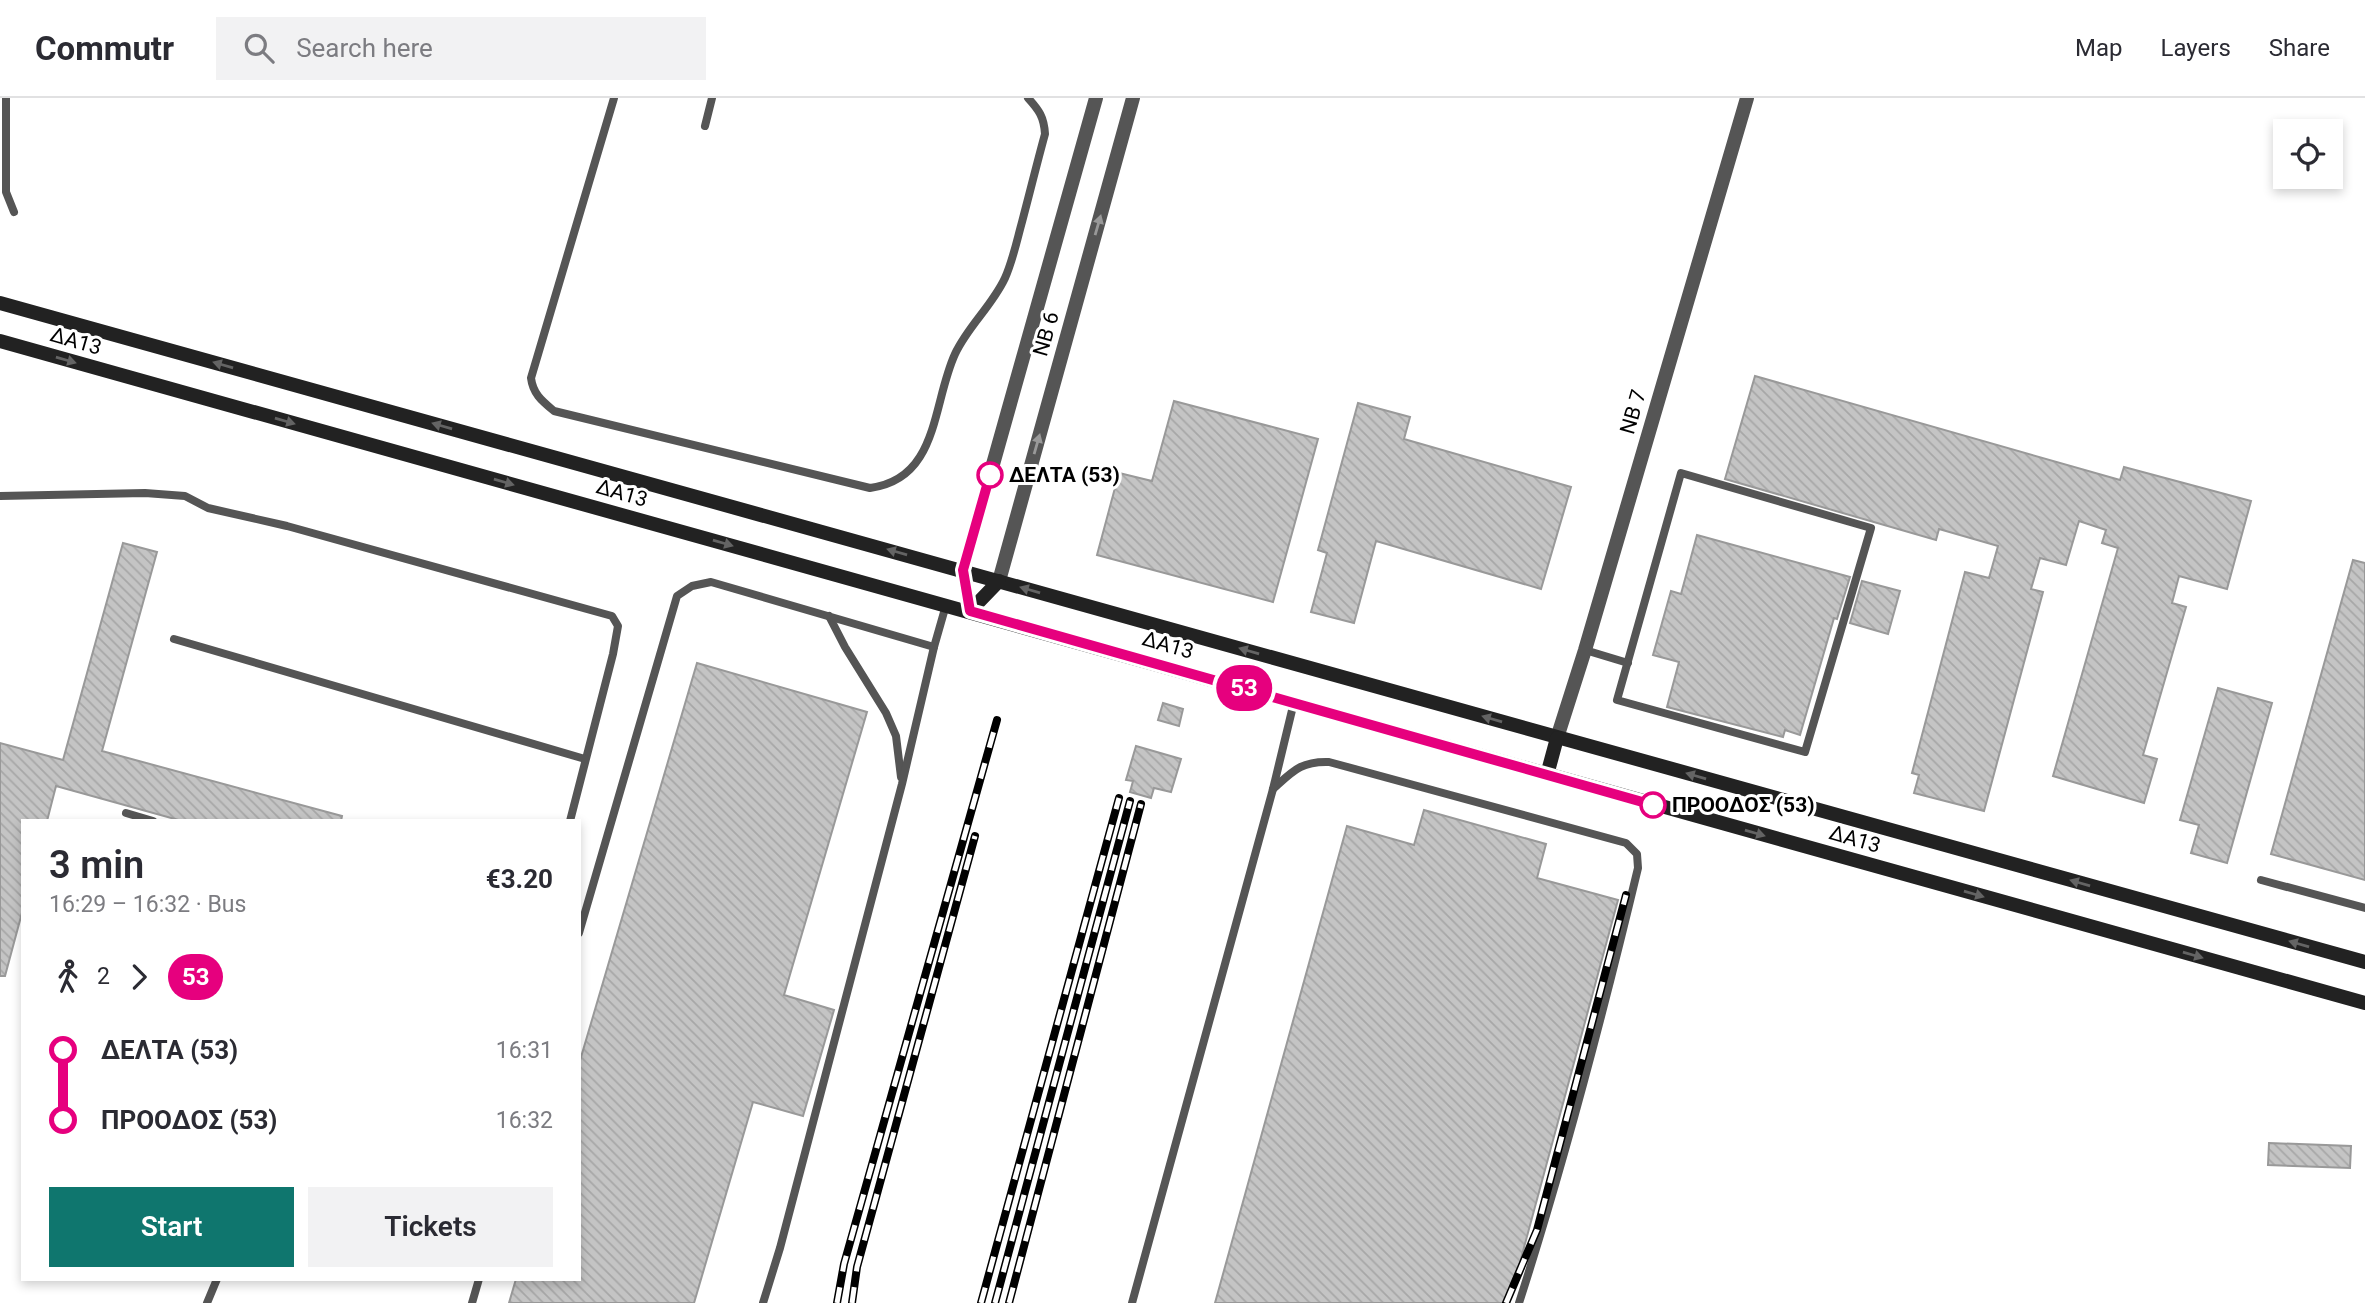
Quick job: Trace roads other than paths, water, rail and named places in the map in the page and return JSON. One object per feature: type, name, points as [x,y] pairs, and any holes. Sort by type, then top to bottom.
[{"type":"street","name":"ΝΒ 6","points":[[963,570],[1096,98]]},
{"type":"street","name":"ΝΒ 6","points":[[999,581],[1133,98]]},
{"type":"street","name":"ΝΒ 7","points":[[1557,738],[1747,98]]},
{"type":"street","name":"ΔΑ13","points":[[0,303],[2365,962]]},
{"type":"street","name":"ΔΑ13","points":[[0,341],[2365,1003]]},
{"type":"street","points":[[963,570],[970,611]]},
{"type":"street","points":[[970,611],[999,581]]},
{"type":"street","points":[[1547,775],[1557,738]]},
{"type":"lane","points":[[6,98],[6,192],[14,212]]},
{"type":"lane","points":[[614,98],[531,378],[532,388],[540,400],[554,411],[870,488],[888,486],[903,477],[918,461],[929,441],[954,356],[966,333],[988,308],[1005,278],[1045,134],[1044,119],[1028,98]]},
{"type":"lane","points":[[705,126],[712,98]]},
{"type":"lane","points":[[1681,473],[1871,528],[1805,752],[1617,700],[1628,663],[1681,473]]},
{"type":"lane","points":[[0,496],[145,493],[185,496],[208,508],[287,526],[612,616],[618,626],[613,654],[570,819]]},
{"type":"lane","points":[[581,926],[677,596],[692,586],[711,582],[934,647]]},
{"type":"lane","points":[[763,1303],[780,1248],[902,784],[946,605]]},
{"type":"lane","points":[[829,616],[886,713],[896,736],[902,784]]},
{"type":"lane","points":[[174,639],[585,759]]},
{"type":"lane","points":[[1585,650],[1628,663]]},
{"type":"lane","points":[[1132,1303],[1273,789],[1294,702]]},
{"type":"lane","points":[[1273,789],[1299,766],[1313,761],[1329,762],[1626,843],[1637,854],[1638,868],[1618,953],[1547,1216],[1519,1303]]},
{"type":"lane","points":[[126,813],[146,819]]},
{"type":"lane","points":[[2260,880],[2365,908]]},
{"type":"lane","points":[[207,1303],[216,1281]]},
{"type":"lane","points":[[472,1303],[478,1281]]},
{"type":"railway","points":[[837,1303],[844,1264],[997,720]]},
{"type":"railway","points":[[981,1303],[1119,798]]},
{"type":"railway","points":[[995,1303],[1130,801]]},
{"type":"railway","points":[[1009,1303],[1141,804]]},
{"type":"railway","points":[[852,1303],[857,1267],[975,836]]},
{"type":"railway","points":[[1506,1303],[1537,1230],[1626,895]]},
{"type":"place","name":"ΔΕΛΤΑ (53)","points":[[990,475]]},
{"type":"place","name":"ΠΡΟΟΔΟΣ (53)","points":[[1653,805]]}]
